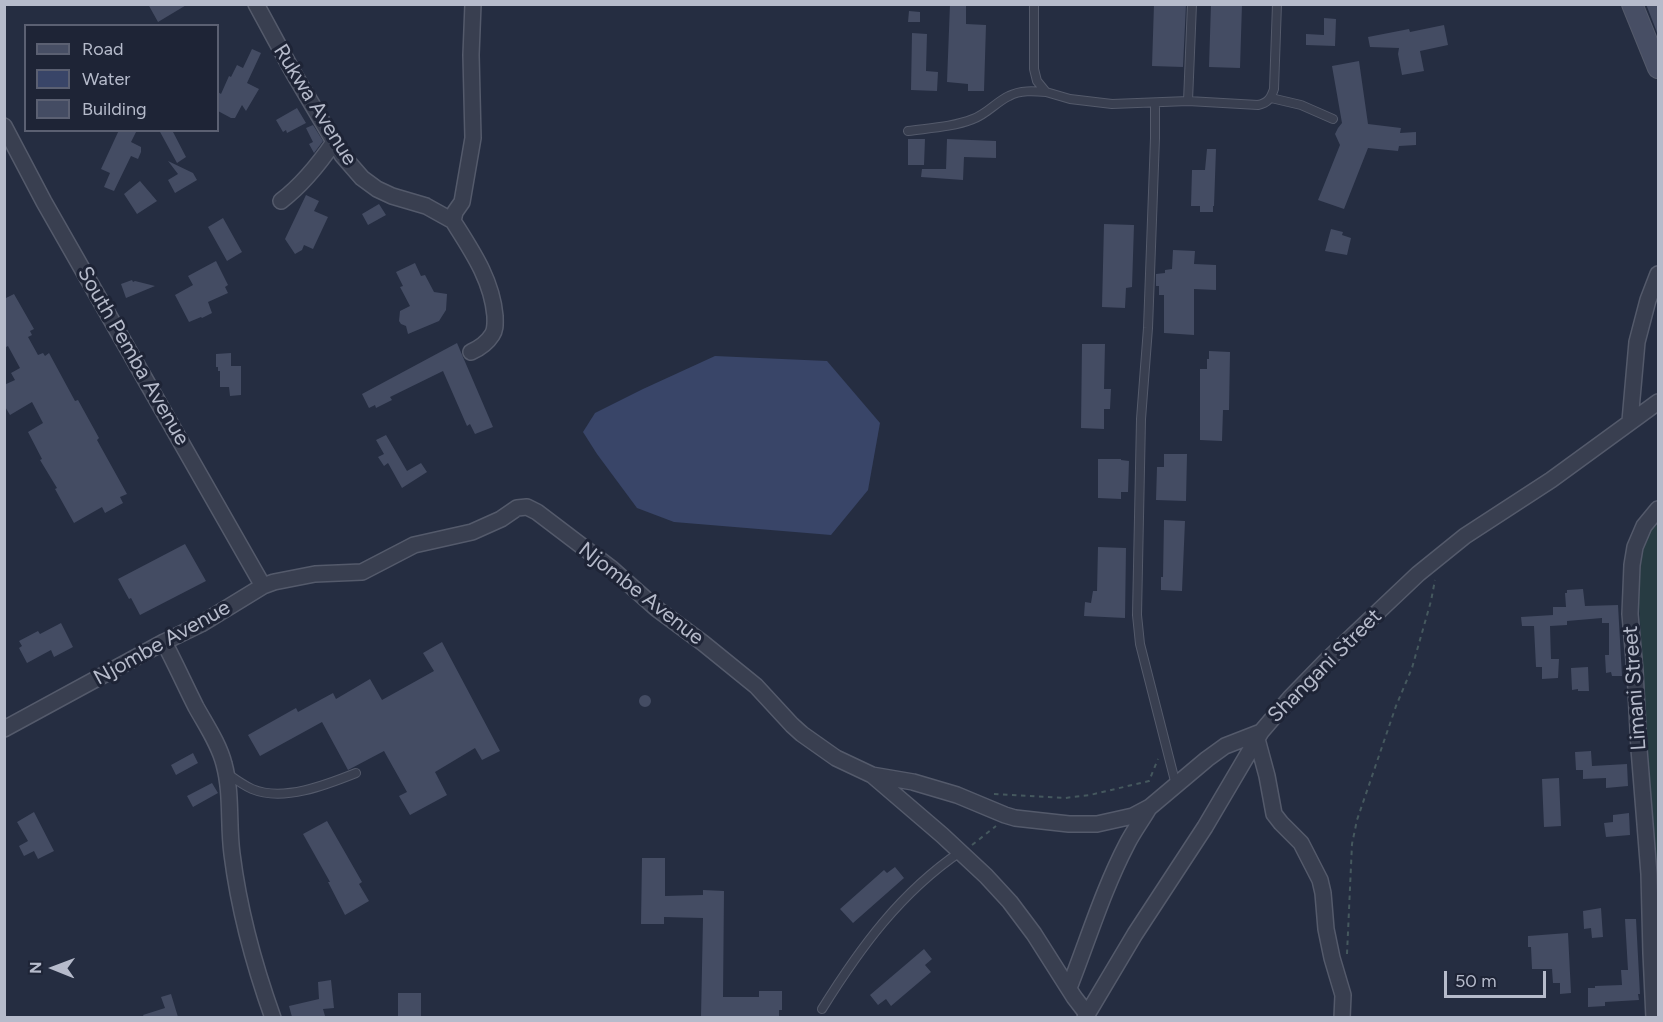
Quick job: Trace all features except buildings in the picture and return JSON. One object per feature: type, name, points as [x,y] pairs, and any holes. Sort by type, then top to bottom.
[{"type":"street","name":"Rukwa Avenue","points":[[256,4],[334,142],[362,178],[377,189],[426,206],[453,221]]},
{"type":"street","points":[[471,352],[484,345],[494,333],[496,325],[489,287],[479,263],[453,221],[455,212],[462,202],[472,147],[473,4]]},
{"type":"street","points":[[1632,4],[1659,68]]},
{"type":"street","name":"South Pemba Avenue","points":[[4,126],[44,202],[263,586]]},
{"type":"street","points":[[281,201],[312,171],[334,142]]},
{"type":"street","points":[[1630,421],[1640,327],[1659,273]]},
{"type":"street","name":"Shangani Street","points":[[1086,1016],[1135,934],[1205,827],[1259,736],[1290,698],[1418,574],[1465,536],[1551,480],[1659,402]]},
{"type":"street","name":"Njombe Avenue","points":[[4,729],[201,624],[263,586],[315,574],[362,572],[414,545],[472,532],[501,519],[514,509],[527,507],[612,568],[657,609],[756,686],[802,734],[836,758],[872,775],[913,782],[957,795],[1015,818],[1069,824],[1097,824],[1133,816],[1150,807],[1225,746],[1259,736]]},
{"type":"street","name":"Limani Street","points":[[1654,1017],[1649,873],[1638,749],[1630,614],[1635,547],[1644,526],[1659,510]]},
{"type":"street","points":[[164,642],[219,750],[226,773],[231,847],[237,888],[251,947],[273,1017]]},
{"type":"street","points":[[1259,736],[1274,814],[1301,843],[1320,880],[1334,969],[1343,995],[1342,1017]]},
{"type":"street","points":[[872,775],[919,814],[986,876],[1010,902],[1034,934],[1086,1016]]},
{"type":"street","points":[[1069,988],[1117,864],[1150,807]]},
{"type":"lane","points":[[1034,4],[1034,69],[1038,81],[1046,92]]},
{"type":"lane","points":[[1188,101],[1192,4]]},
{"type":"lane","points":[[908,131],[950,125],[975,118],[1010,95],[1022,92],[1046,92],[1070,99],[1112,104],[1188,101],[1264,104],[1271,98],[1274,89],[1277,4]]},
{"type":"lane","points":[[1271,98],[1301,105],[1333,118]]},
{"type":"lane","points":[[1155,103],[1148,328],[1141,419],[1137,615],[1140,644],[1176,785]]},
{"type":"lane","points":[[226,773],[252,789],[282,794],[310,789],[356,772]]},
{"type":"lane","points":[[822,1009],[860,952],[898,905],[922,880],[960,852]]},
{"type":"path","points":[[1347,959],[1352,844],[1357,820],[1396,706],[1412,668],[1431,601],[1438,558]]},
{"type":"path","points":[[972,802],[981,796],[991,794],[1065,798],[1090,795],[1149,781],[1164,743]]},
{"type":"path","points":[[960,852],[991,829],[1015,818]]},
{"type":"shaded area","points":[[1658,518],[1658,905],[1636,558],[1651,526]]},
{"type":"water","points":[[715,356],[827,361],[880,423],[868,490],[831,535],[674,522],[637,508],[597,454],[583,432],[595,413]]}]
